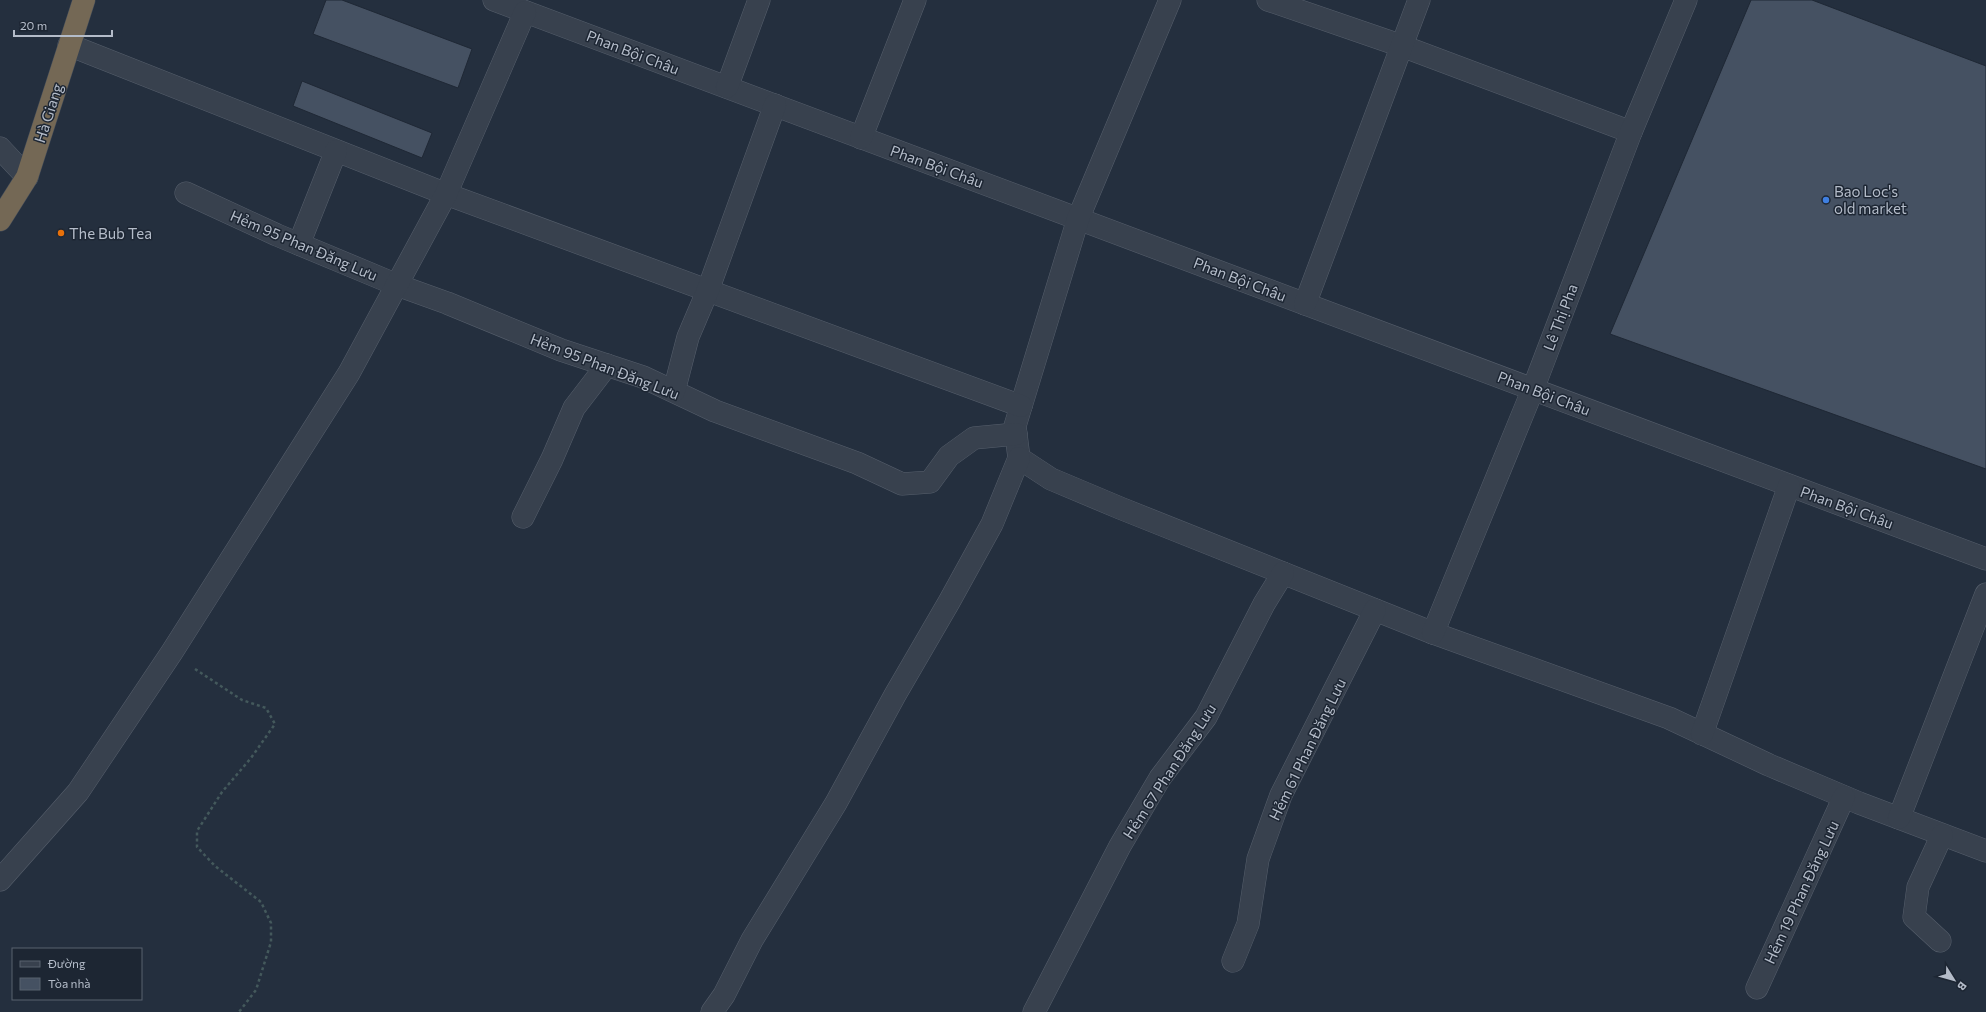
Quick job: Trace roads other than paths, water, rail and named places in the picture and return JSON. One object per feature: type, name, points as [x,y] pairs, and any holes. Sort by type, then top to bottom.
[{"type":"highway","name":"Hà Giang","points":[[0,220],[27,177],[84,0]]},
{"type":"street","name":"Phan Bội Châu","points":[[494,0],[1986,559]]},
{"type":"street","points":[[727,87],[759,0]]},
{"type":"street","points":[[861,138],[915,0]]},
{"type":"street","points":[[712,1012],[724,995],[764,921],[836,803],[895,695],[950,602],[992,524],[1019,458],[1015,426],[1078,219],[1170,0]]},
{"type":"street","points":[[1268,0],[1402,46],[1631,132]]},
{"type":"street","points":[[1305,304],[1419,0]]},
{"type":"street","name":"Lê Thị Pha","points":[[1433,633],[1533,389],[1631,132],[1686,0]]},
{"type":"street","points":[[0,880],[78,792],[172,652],[350,373],[446,194],[525,12]]},
{"type":"street","points":[[69,45],[446,194],[1021,406]]},
{"type":"street","points":[[674,391],[688,338],[708,290],[775,105]]},
{"type":"street","points":[[0,148],[27,177]]},
{"type":"street","points":[[299,244],[336,151]]},
{"type":"street","name":"Hẻm 95 Phan Đăng Lưu","points":[[186,193],[299,244],[397,285],[447,303],[561,350],[643,377],[715,411],[857,463],[902,484],[930,482],[949,456],[974,438],[1016,434]]},
{"type":"street","points":[[523,517],[552,458],[574,408],[607,365]]},
{"type":"street","points":[[1019,458],[1051,479],[1433,633],[1669,718],[1844,797],[1986,851]]},
{"type":"street","points":[[1702,734],[1789,486]]},
{"type":"street","name":"Hẻm 67 Phan Đăng Lưu","points":[[1034,1012],[1120,846],[1160,778],[1206,717],[1264,604],[1283,573]]},
{"type":"street","points":[[1899,818],[1986,594]]},
{"type":"street","name":"Hẻm 61 Phan Đăng Lưu","points":[[1233,961],[1248,924],[1258,859],[1281,795],[1375,610]]},
{"type":"street","name":"Hẻm 19 Phan Đăng Lưu","points":[[1757,988],[1844,797]]},
{"type":"street","points":[[1940,941],[1914,917],[1918,887],[1942,835]]},
{"type":"place","name":"Bao Loc's old market","points":[[1826,200]]},
{"type":"place","name":"The Bub Tea","points":[[61,233]]}]
